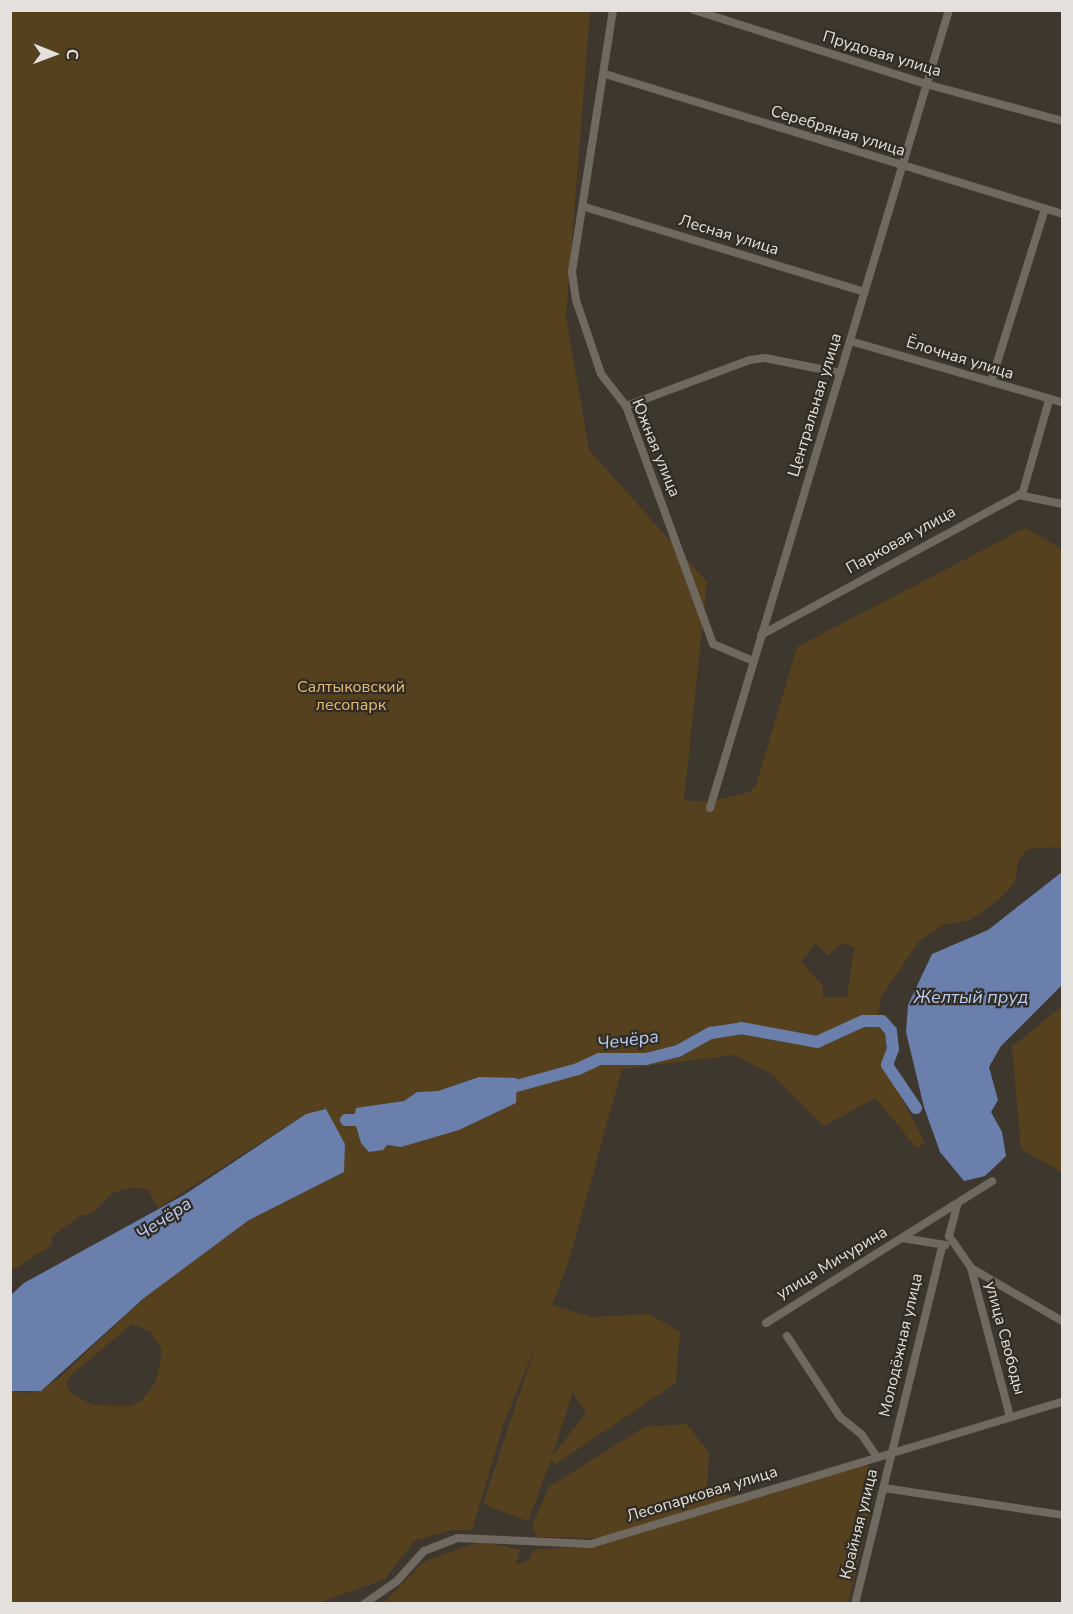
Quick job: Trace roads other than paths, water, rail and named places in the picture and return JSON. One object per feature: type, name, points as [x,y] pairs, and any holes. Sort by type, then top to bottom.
[{"type":"street","name":"Южная улица","points":[[613,10],[585,207],[572,272],[576,300],[601,374],[626,406],[713,644],[751,660]]},
{"type":"street","name":"Прудовая улица","points":[[694,10],[926,84],[1062,121]]},
{"type":"street","name":"Центральная улица","points":[[710,808],[751,660],[761,635],[949,10]]},
{"type":"street","name":"Серебряная улица","points":[[605,74],[902,167],[1062,214]]},
{"type":"street","name":"Лесная улица","points":[[585,207],[864,292]]},
{"type":"street","points":[[991,382],[1045,209]]},
{"type":"street","name":"Ёлочная улица","points":[[850,341],[1062,402]]},
{"type":"street","points":[[626,406],[750,360],[765,358],[840,373]]},
{"type":"street","points":[[1049,400],[1022,495],[1062,504]]},
{"type":"street","name":"Парковая улица","points":[[761,635],[969,519],[1022,495]]},
{"type":"street","points":[[899,1239],[957,1206],[992,1181]]},
{"type":"street","name":"Молодёжная улица","points":[[892,1451],[957,1206]]},
{"type":"street","name":"улица Мичурина","points":[[766,1323],[899,1239],[947,1245]]},
{"type":"street","points":[[947,1245],[971,1268],[1062,1321]]},
{"type":"street","name":"улица Свободы","points":[[971,1268],[1010,1416]]},
{"type":"street","points":[[787,1336],[840,1417],[862,1435],[876,1456]]},
{"type":"street","name":"Лесопарковая улица","points":[[364,1604],[405,1574],[424,1551],[458,1538],[591,1544],[892,1451],[1062,1402]]},
{"type":"street","name":"Крайняя улица","points":[[855,1604],[892,1451]]},
{"type":"street","points":[[884,1488],[1062,1515]]},
{"type":"water","name":"Желтый пруд","points":[[1062,872],[1062,985],[1001,1046],[989,1067],[998,1100],[991,1112],[1002,1132],[1006,1156],[985,1176],[964,1181],[940,1152],[924,1107],[906,1032],[908,1005],[932,954],[988,930]]},
{"type":"water","points":[[479,1077],[517,1078],[516,1103],[459,1130],[401,1147],[387,1145],[383,1150],[369,1152],[361,1143],[354,1119],[356,1108],[404,1101],[417,1092],[438,1091]]},
{"type":"water","points":[[326,1109],[345,1144],[344,1172],[249,1220],[144,1298],[41,1391],[11,1391],[11,1295],[24,1283],[184,1195],[306,1114]]},
{"type":"waterway","name":"Чечёра","points":[[502,1090],[578,1069],[599,1059],[646,1059],[678,1051],[711,1033],[741,1028],[817,1042],[863,1021],[882,1021],[891,1031],[893,1049],[887,1065],[916,1108]]},
{"type":"waterway","name":"Чечёра","points":[[346,1120],[371,1120]]},
{"type":"park label","name":"Салтыковский лесопарк","points":[[351,696]]}]
